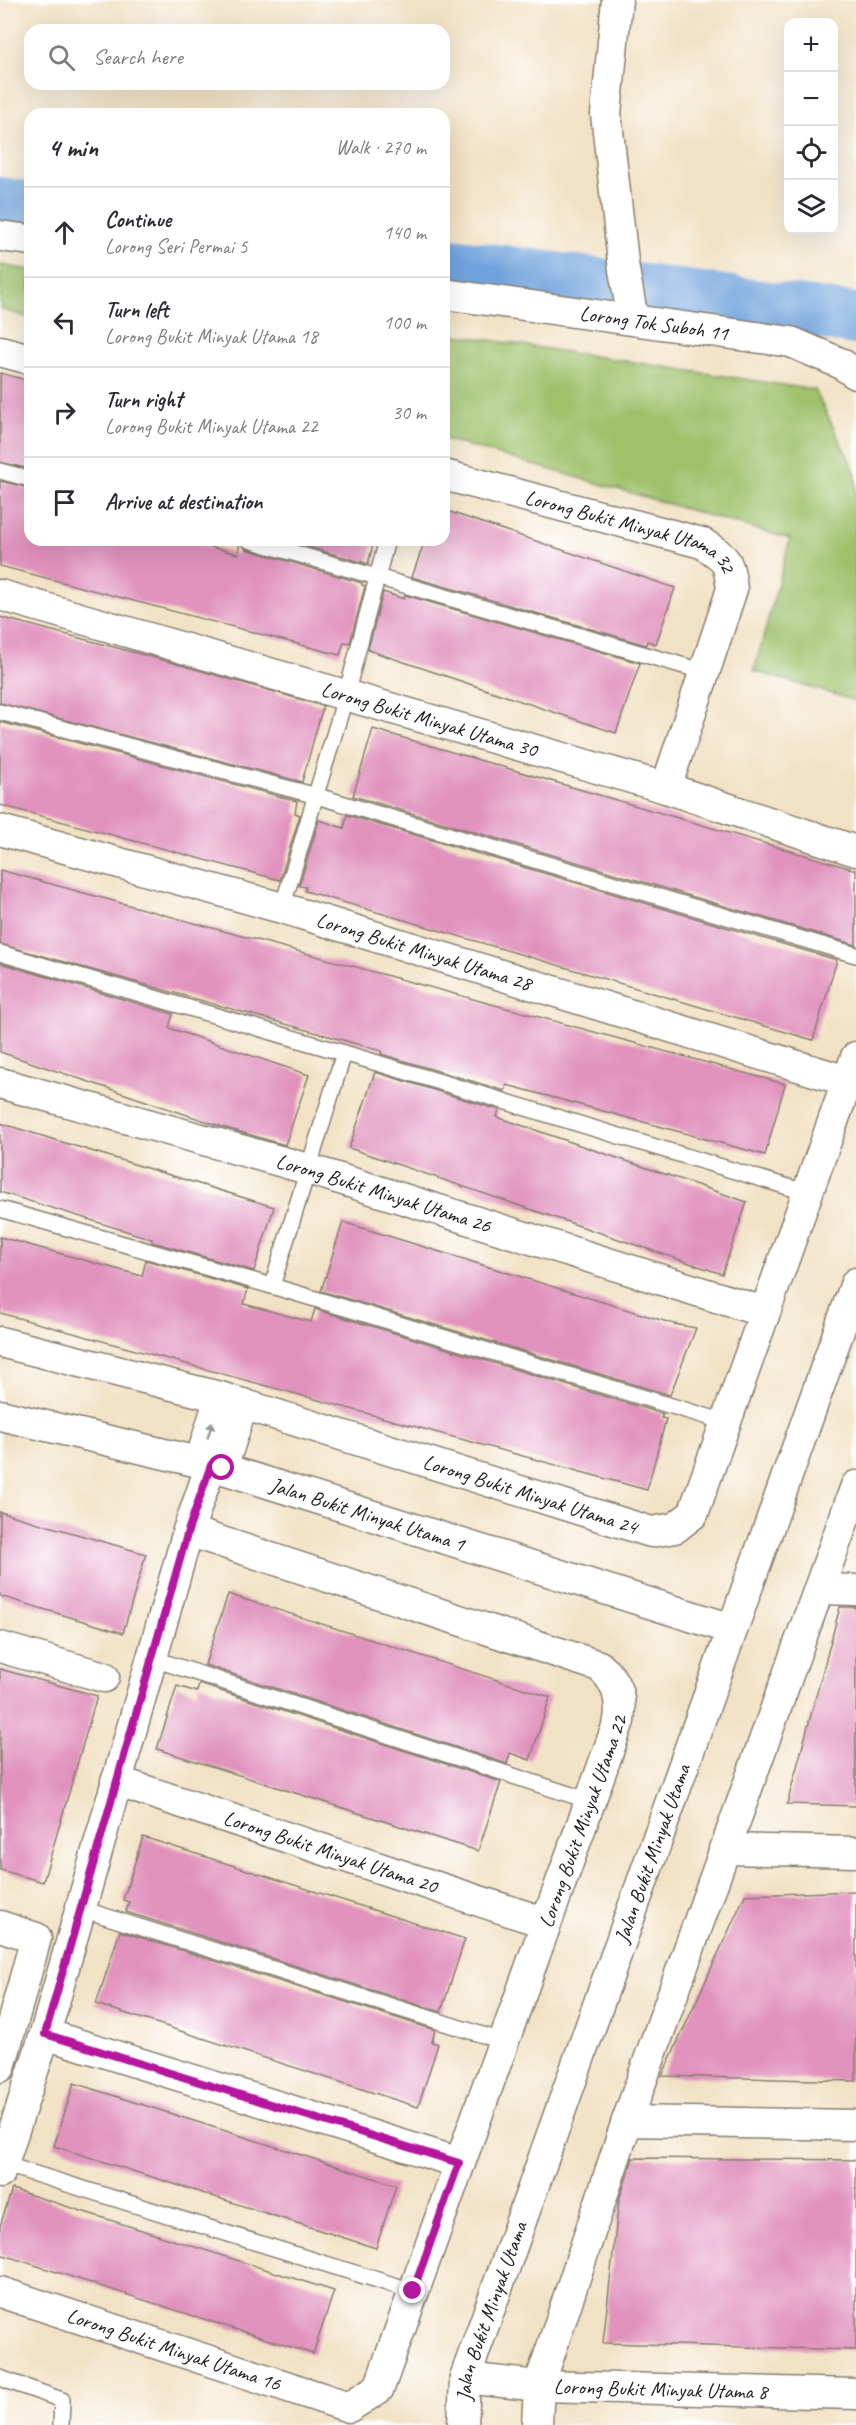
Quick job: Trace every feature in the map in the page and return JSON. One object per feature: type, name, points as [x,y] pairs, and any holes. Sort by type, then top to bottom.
[{"type":"street","points":[[617,0],[606,114],[624,270],[631,310]]},
{"type":"street","points":[[0,236],[24,239]]},
{"type":"street","name":"Lorong Tok Suboh 11","points":[[450,295],[631,310],[791,342],[840,363],[856,374]]},
{"type":"street","points":[[0,351],[24,357]]},
{"type":"street","name":"Lorong Bukit Minyak Utama 32","points":[[450,477],[702,543],[723,556],[729,567],[732,589],[666,788]]},
{"type":"street","name":"Lorong Bukit Minyak Utama 30","points":[[0,595],[666,788],[856,851]]},
{"type":"street","name":"Lorong Bukit Minyak Utama 28","points":[[0,830],[851,1069]]},
{"type":"street","name":"Lorong Bukit Minyak Utama 24","points":[[0,1342],[232,1401],[651,1532],[675,1528],[693,1514],[851,1069]]},
{"type":"street","name":"Lorong Bukit Minyak Utama 26","points":[[0,1083],[308,1169],[764,1312]]},
{"type":"street","name":"Jalan Bukit Minyak Utama","points":[[463,2425],[465,2378],[856,1283]]},
{"type":"street","points":[[1,2169],[45,2034],[188,1531],[232,1401]]},
{"type":"street","name":"Jalan Bukit Minyak Utama 1","points":[[0,1415],[211,1465],[732,1629]]},
{"type":"street","points":[[537,2425],[539,2386],[627,2121],[856,1486]]},
{"type":"street","name":"Lorong Bukit Minyak Utama 22","points":[[188,1531],[599,1666],[609,1675],[618,1689],[621,1706],[619,1721],[379,2388],[349,2407]]},
{"type":"street","points":[[819,1589],[856,1590]]},
{"type":"street","points":[[0,1647],[104,1677]]},
{"type":"street","name":"Lorong Bukit Minyak Utama 20","points":[[116,1781],[546,1923]]},
{"type":"street","points":[[724,1849],[856,1852]]},
{"type":"street","points":[[0,1926],[36,1938],[0,2067]]},
{"type":"street","points":[[45,2034],[459,2163]]},
{"type":"street","points":[[627,2121],[856,2125]]},
{"type":"street","name":"Lorong Bukit Minyak Utama 16","points":[[0,2292],[349,2407]]},
{"type":"street","name":"Lorong Bukit Minyak Utama 8","points":[[465,2378],[539,2386],[856,2394]]},
{"type":"lane","points":[[0,471],[24,477]]},
{"type":"lane","points":[[270,546],[705,672]]},
{"type":"lane","points":[[282,908],[317,796],[386,546]]},
{"type":"lane","points":[[0,712],[317,796],[856,955]]},
{"type":"lane","points":[[0,953],[808,1192]]},
{"type":"lane","points":[[272,1286],[344,1053]]},
{"type":"lane","points":[[0,1209],[272,1286],[725,1422]]},
{"type":"lane","points":[[151,1658],[590,1801]]},
{"type":"lane","points":[[79,1908],[505,2042]]},
{"type":"lane","points":[[1,2169],[413,2291]]},
{"type":"lane","points":[[0,2378],[62,2400],[61,2425]]},
{"type":"green space","points":[[0,265],[24,269],[24,316],[0,309]]},
{"type":"green space","points":[[450,334],[815,390],[856,474],[856,701],[754,671],[790,539],[450,441]]},
{"type":"building","points":[[0,373],[24,379],[24,468],[0,462]]},
{"type":"building","points":[[0,481],[24,487],[24,546],[207,546],[238,554],[239,546],[243,546],[246,549],[362,583],[365,586],[350,643],[344,642],[340,655],[0,566]]},
{"type":"building","points":[[450,512],[675,588],[656,644],[647,641],[646,645],[412,577],[423,546],[450,546]]},
{"type":"building","points":[[305,546],[372,546],[368,564]]},
{"type":"building","points":[[383,592],[404,599],[405,595],[640,663],[616,733],[368,650]]},
{"type":"building","points":[[0,617],[174,663],[323,706],[302,782],[0,703]]},
{"type":"building","points":[[0,722],[297,801],[295,813],[300,815],[280,880],[0,805]]},
{"type":"building","points":[[373,729],[856,870],[856,945],[353,796]]},
{"type":"building","points":[[347,815],[837,960],[813,1040],[305,891],[306,887],[299,886],[319,820],[344,828]]},
{"type":"building","points":[[0,870],[785,1084],[765,1155],[507,1085],[505,1091],[381,1054],[382,1051],[0,944]]},
{"type":"building","points":[[0,963],[173,1014],[169,1028],[309,1075],[285,1145],[223,1127],[0,1052]]},
{"type":"building","points":[[375,1072],[499,1110],[497,1117],[747,1202],[722,1274],[349,1148]]},
{"type":"building","points":[[0,1123],[274,1207],[254,1271],[152,1242],[152,1239],[0,1192]]},
{"type":"building","points":[[343,1222],[674,1324],[696,1328],[670,1395],[321,1291]]},
{"type":"building","points":[[0,1237],[142,1276],[146,1260],[248,1289],[244,1304],[311,1322],[315,1309],[663,1414],[661,1418],[666,1419],[647,1490],[0,1313]]},
{"type":"building","points":[[0,1512],[146,1554],[123,1633],[0,1596]]},
{"type":"building","points":[[228,1594],[550,1697],[530,1760],[510,1753],[507,1764],[205,1665]]},
{"type":"building","points":[[840,1607],[856,1607],[856,1806],[787,1804]]},
{"type":"building","points":[[0,1669],[97,1696],[43,1882],[0,1870]]},
{"type":"building","points":[[199,1684],[501,1782],[478,1851],[157,1749],[177,1686],[197,1692]]},
{"type":"building","points":[[143,1837],[465,1939],[441,2012],[126,1912],[129,1902],[123,1900]]},
{"type":"building","points":[[856,1891],[856,2081],[662,2076],[745,1895]]},
{"type":"building","points":[[120,1931],[435,2030],[432,2042],[438,2044],[418,2107],[96,2004]]},
{"type":"building","points":[[74,2083],[396,2185],[376,2248],[54,2146]]},
{"type":"building","points":[[633,2158],[856,2160],[856,2350],[603,2343],[619,2200]]},
{"type":"building","points":[[12,2189],[334,2291],[313,2354],[0,2254],[0,2226]]},
{"type":"waterway","points":[[0,203],[24,207]]},
{"type":"waterway","points":[[450,264],[856,319]]},
{"type":"route","points":[[222,1468],[211,1465],[188,1531],[45,2034],[459,2163],[413,2291]]}]
